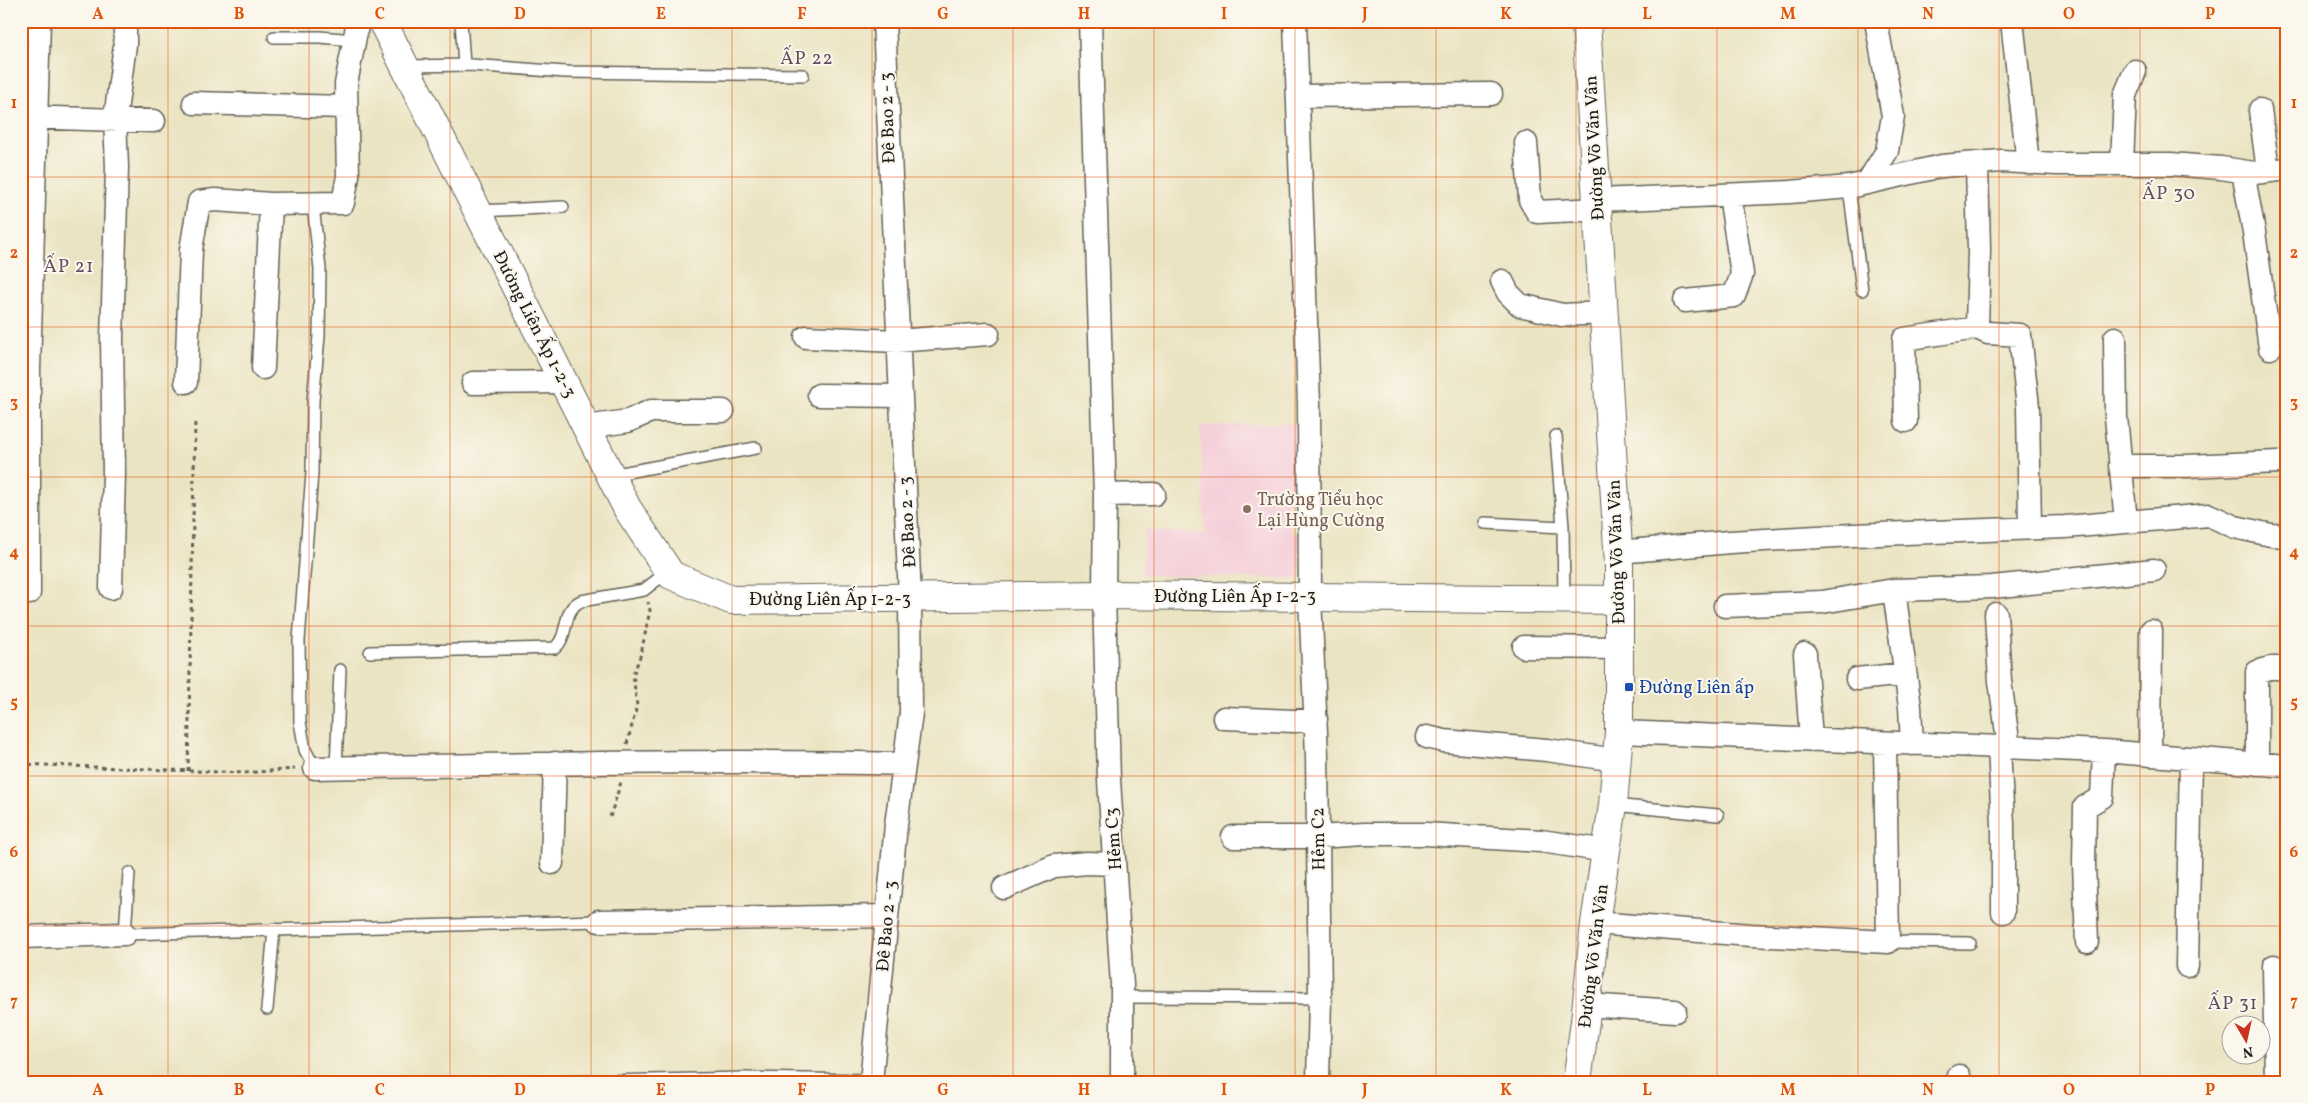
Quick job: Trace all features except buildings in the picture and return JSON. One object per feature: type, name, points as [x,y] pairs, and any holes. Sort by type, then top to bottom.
[{"type":"street","points":[[29,593],[26,321],[29,117],[39,21]]},
{"type":"street","points":[[111,588],[114,474],[112,339],[117,167],[115,119],[125,45],[125,21]]},
{"type":"street","name":"Đường Liên Ấp 1-2-3","points":[[382,21],[627,508],[667,572],[671,575],[731,600],[1104,595],[1619,600]]},
{"type":"street","name":"Đê Bao 2 - 3","points":[[871,1081],[887,916],[911,713],[910,598],[884,21]]},
{"type":"street","name":"Hẻm C3","points":[[1090,21],[1105,495],[1104,595],[1109,780],[1122,997],[1122,1082]]},
{"type":"street","name":"Hẻm C2","points":[[1295,21],[1309,404],[1310,597],[1316,719],[1320,998],[1318,1082]]},
{"type":"street","name":"Đường Võ Văn Vân","points":[[1577,1082],[1595,923],[1613,806],[1619,732],[1618,552],[1586,21]]},
{"type":"street","points":[[1858,185],[1887,151],[1893,116],[1876,21]]},
{"type":"street","points":[[2012,21],[2028,163]]},
{"type":"street","points":[[186,382],[191,250],[198,202],[215,200],[271,204],[343,203],[348,176],[346,84],[355,31]]},
{"type":"street","points":[[2122,163],[2125,96],[2134,71]]},
{"type":"street","points":[[1298,96],[1491,94]]},
{"type":"street","points":[[194,103],[346,107]]},
{"type":"street","points":[[1526,143],[1530,200],[1537,212],[1598,205],[1858,185],[1942,166],[1977,163],[2171,164],[2254,173],[2277,170],[2260,110]]},
{"type":"street","points":[[29,117],[154,120]]},
{"type":"street","points":[[1977,163],[1979,250],[1977,328]]},
{"type":"street","points":[[2244,172],[2270,348]]},
{"type":"street","points":[[1685,301],[1734,296],[1742,274],[1730,195]]},
{"type":"street","points":[[263,368],[271,204]]},
{"type":"street","points":[[1502,281],[1508,293],[1520,305],[1562,315],[1604,313]]},
{"type":"street","points":[[1906,421],[1904,339],[1977,328],[1988,333],[2020,335],[2028,407],[2030,528]]},
{"type":"street","points":[[806,337],[898,341],[988,334]]},
{"type":"street","points":[[2115,338],[2116,417],[2126,522]]},
{"type":"street","points":[[472,383],[564,382]]},
{"type":"street","points":[[819,394],[900,396]]},
{"type":"street","points":[[586,427],[628,421],[651,411],[724,411]]},
{"type":"street","points":[[2120,466],[2187,466],[2279,462]]},
{"type":"street","points":[[1105,495],[1154,494]]},
{"type":"street","points":[[1618,552],[1844,535],[2030,528],[2209,516],[2235,527],[2271,535],[2287,536]]},
{"type":"street","points":[[1725,606],[1822,602],[1894,590],[1992,587],[2154,570]]},
{"type":"street","points":[[1894,590],[1910,707],[1912,744]]},
{"type":"street","points":[[1996,614],[2004,748],[2002,912]]},
{"type":"street","points":[[2150,755],[2151,631]]},
{"type":"street","points":[[1524,647],[1619,648]]},
{"type":"street","points":[[1806,654],[1811,740]]},
{"type":"street","points":[[2257,764],[2257,672],[2270,668],[2287,668]]},
{"type":"street","points":[[1857,679],[1904,674]]},
{"type":"street","points":[[1224,718],[1294,721],[1316,719]]},
{"type":"street","points":[[1619,732],[2104,751],[2287,766]]},
{"type":"street","points":[[1427,737],[1444,741],[1547,750],[1616,760]]},
{"type":"street","points":[[1595,923],[1888,942],[1885,743]]},
{"type":"street","points":[[2087,942],[2085,807],[2102,797],[2104,751]]},
{"type":"street","points":[[2187,966],[2191,759]]},
{"type":"street","points":[[326,768],[555,763],[814,762],[904,764]]},
{"type":"street","points":[[552,863],[555,763]]},
{"type":"street","points":[[1233,837],[1426,834],[1541,841],[1607,851]]},
{"type":"street","points":[[1004,888],[1054,866],[1087,862],[1114,864]]},
{"type":"street","points":[[599,921],[887,916]]},
{"type":"street","points":[[21,937],[125,934]]},
{"type":"street","points":[[2274,966],[2276,1082]]},
{"type":"street","points":[[1587,1005],[1675,1011]]},
{"type":"lane","points":[[461,21],[464,65]]},
{"type":"lane","points":[[274,37],[320,37],[355,31]]},
{"type":"lane","points":[[404,66],[464,65],[565,72],[803,75]]},
{"type":"lane","points":[[1858,185],[1862,290]]},
{"type":"lane","points":[[313,204],[320,269],[319,336],[313,401],[312,473],[299,640],[300,722],[305,750],[326,768]]},
{"type":"lane","points":[[477,211],[563,207]]},
{"type":"lane","points":[[1556,436],[1563,527],[1564,599]]},
{"type":"lane","points":[[611,475],[756,448]]},
{"type":"lane","points":[[1484,523],[1563,527]]},
{"type":"lane","points":[[370,652],[555,648],[560,644],[569,610],[574,604],[581,600],[644,590],[667,572]]},
{"type":"lane","points":[[326,768],[340,670]]},
{"type":"lane","points":[[1613,806],[1718,815]]},
{"type":"lane","points":[[130,873],[125,934],[599,921]]},
{"type":"lane","points":[[267,1009],[274,929]]},
{"type":"lane","points":[[1888,942],[1970,943]]},
{"type":"lane","points":[[1122,997],[1320,998]]},
{"type":"lane","points":[[557,1082],[745,1078],[871,1081]]},
{"type":"path","points":[[188,771],[195,420]]},
{"type":"path","points":[[610,817],[622,777],[623,763],[637,706],[633,675],[641,654],[650,610],[644,590]]},
{"type":"path","points":[[21,764],[244,773],[326,768]]},
{"type":"shaded area","name":"Trường Tiểu học Lại Hùng Cường","points":[[1298,423],[1300,488],[1288,489],[1290,530],[1300,537],[1300,579],[1142,575],[1144,530],[1205,534],[1200,426]]},
{"type":"place","name":"Trường Tiểu học Lại Hùng Cường","points":[[1247,509]]},
{"type":"place","name":"Đường Liên ấp","points":[[1629,687]]},
{"type":"district","name":"ẤP 22","points":[[807,57]]},
{"type":"district","name":"ẤP 30","points":[[2169,192]]},
{"type":"district","name":"ẤP 21","points":[[69,265]]},
{"type":"district","name":"ẤP 31","points":[[2233,1002]]}]
